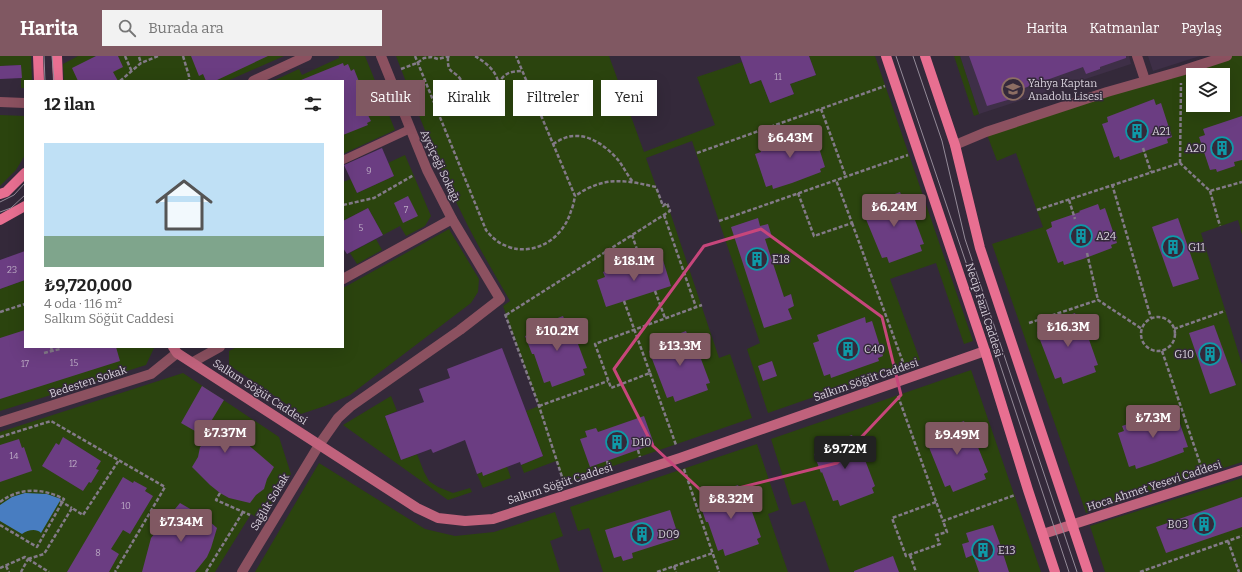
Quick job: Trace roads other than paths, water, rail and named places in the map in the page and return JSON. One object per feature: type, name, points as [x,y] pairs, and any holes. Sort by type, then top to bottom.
[{"type":"main road","points":[[38,56],[39,80]]},
{"type":"main road","points":[[57,56],[58,80]]},
{"type":"main road","name":"Necip Fazıl Caddesi","points":[[886,56],[985,351],[1056,572]]},
{"type":"main road","name":"Necip Fazıl Caddesi","points":[[925,56],[955,145],[980,248],[1088,572]]},
{"type":"main road","points":[[0,194],[6,192],[24,174]]},
{"type":"main road","points":[[0,220],[22,210]]},
{"type":"street","points":[[255,80],[307,56]]},
{"type":"street","name":"Ayçiçeği Sokağı","points":[[381,56],[427,170],[452,219],[500,299]]},
{"type":"street","points":[[1137,56],[1146,80]]},
{"type":"street","points":[[955,145],[1001,127],[1146,80],[1181,71],[1227,56]]},
{"type":"street","points":[[0,102],[24,103]]},
{"type":"street","name":"Ayçiçeği Sokağı","points":[[344,278],[452,219]]},
{"type":"street","name":"Sağlık Sokak","points":[[242,572],[319,445],[338,418],[350,407],[460,330],[500,299]]},
{"type":"street","points":[[193,362],[218,348]]},
{"type":"street","name":"Salkım Söğüt Caddesi","points":[[175,350],[417,508],[438,518],[465,521],[489,519],[680,458],[985,351]]},
{"type":"street","name":"Bedesten Sokak","points":[[0,422],[151,374],[175,350]]},
{"type":"street","name":"Hoca Ahmet Yesevi Caddesi","points":[[1043,534],[1242,470]]},
{"type":"lane","points":[[344,160],[410,129]]},
{"type":"water","points":[[25,493],[47,494],[61,499],[41,533],[37,530],[32,530],[22,534],[0,521],[0,505],[12,497]]},
{"type":"tram line","points":[[44,56],[45,80]]},
{"type":"tram line","points":[[52,56],[54,80]]},
{"type":"tram line","points":[[896,56],[1069,572]]},
{"type":"tram line","points":[[913,56],[942,141],[965,239],[1077,572]]},
{"type":"tram line","points":[[0,202],[14,195],[24,184]]},
{"type":"tram line","points":[[0,212],[11,208],[24,196]]},
{"type":"place","name":"Yahya Kaptan Anadolu Lisesi","points":[[1013,89]]},
{"type":"place","name":"A21","points":[[1137,131]]},
{"type":"place","name":"A20","points":[[1222,148]]},
{"type":"place","name":"A24","points":[[1081,236]]},
{"type":"place","name":"G11","points":[[1173,247]]},
{"type":"place","name":"E18","points":[[757,259]]},
{"type":"place","name":"C40","points":[[848,349]]},
{"type":"place","name":"G10","points":[[1210,354]]},
{"type":"place","name":"D10","points":[[617,442]]},
{"type":"place","name":"B03","points":[[1204,524]]},
{"type":"place","name":"D09","points":[[642,534]]},
{"type":"place","name":"E13","points":[[983,550]]}]
